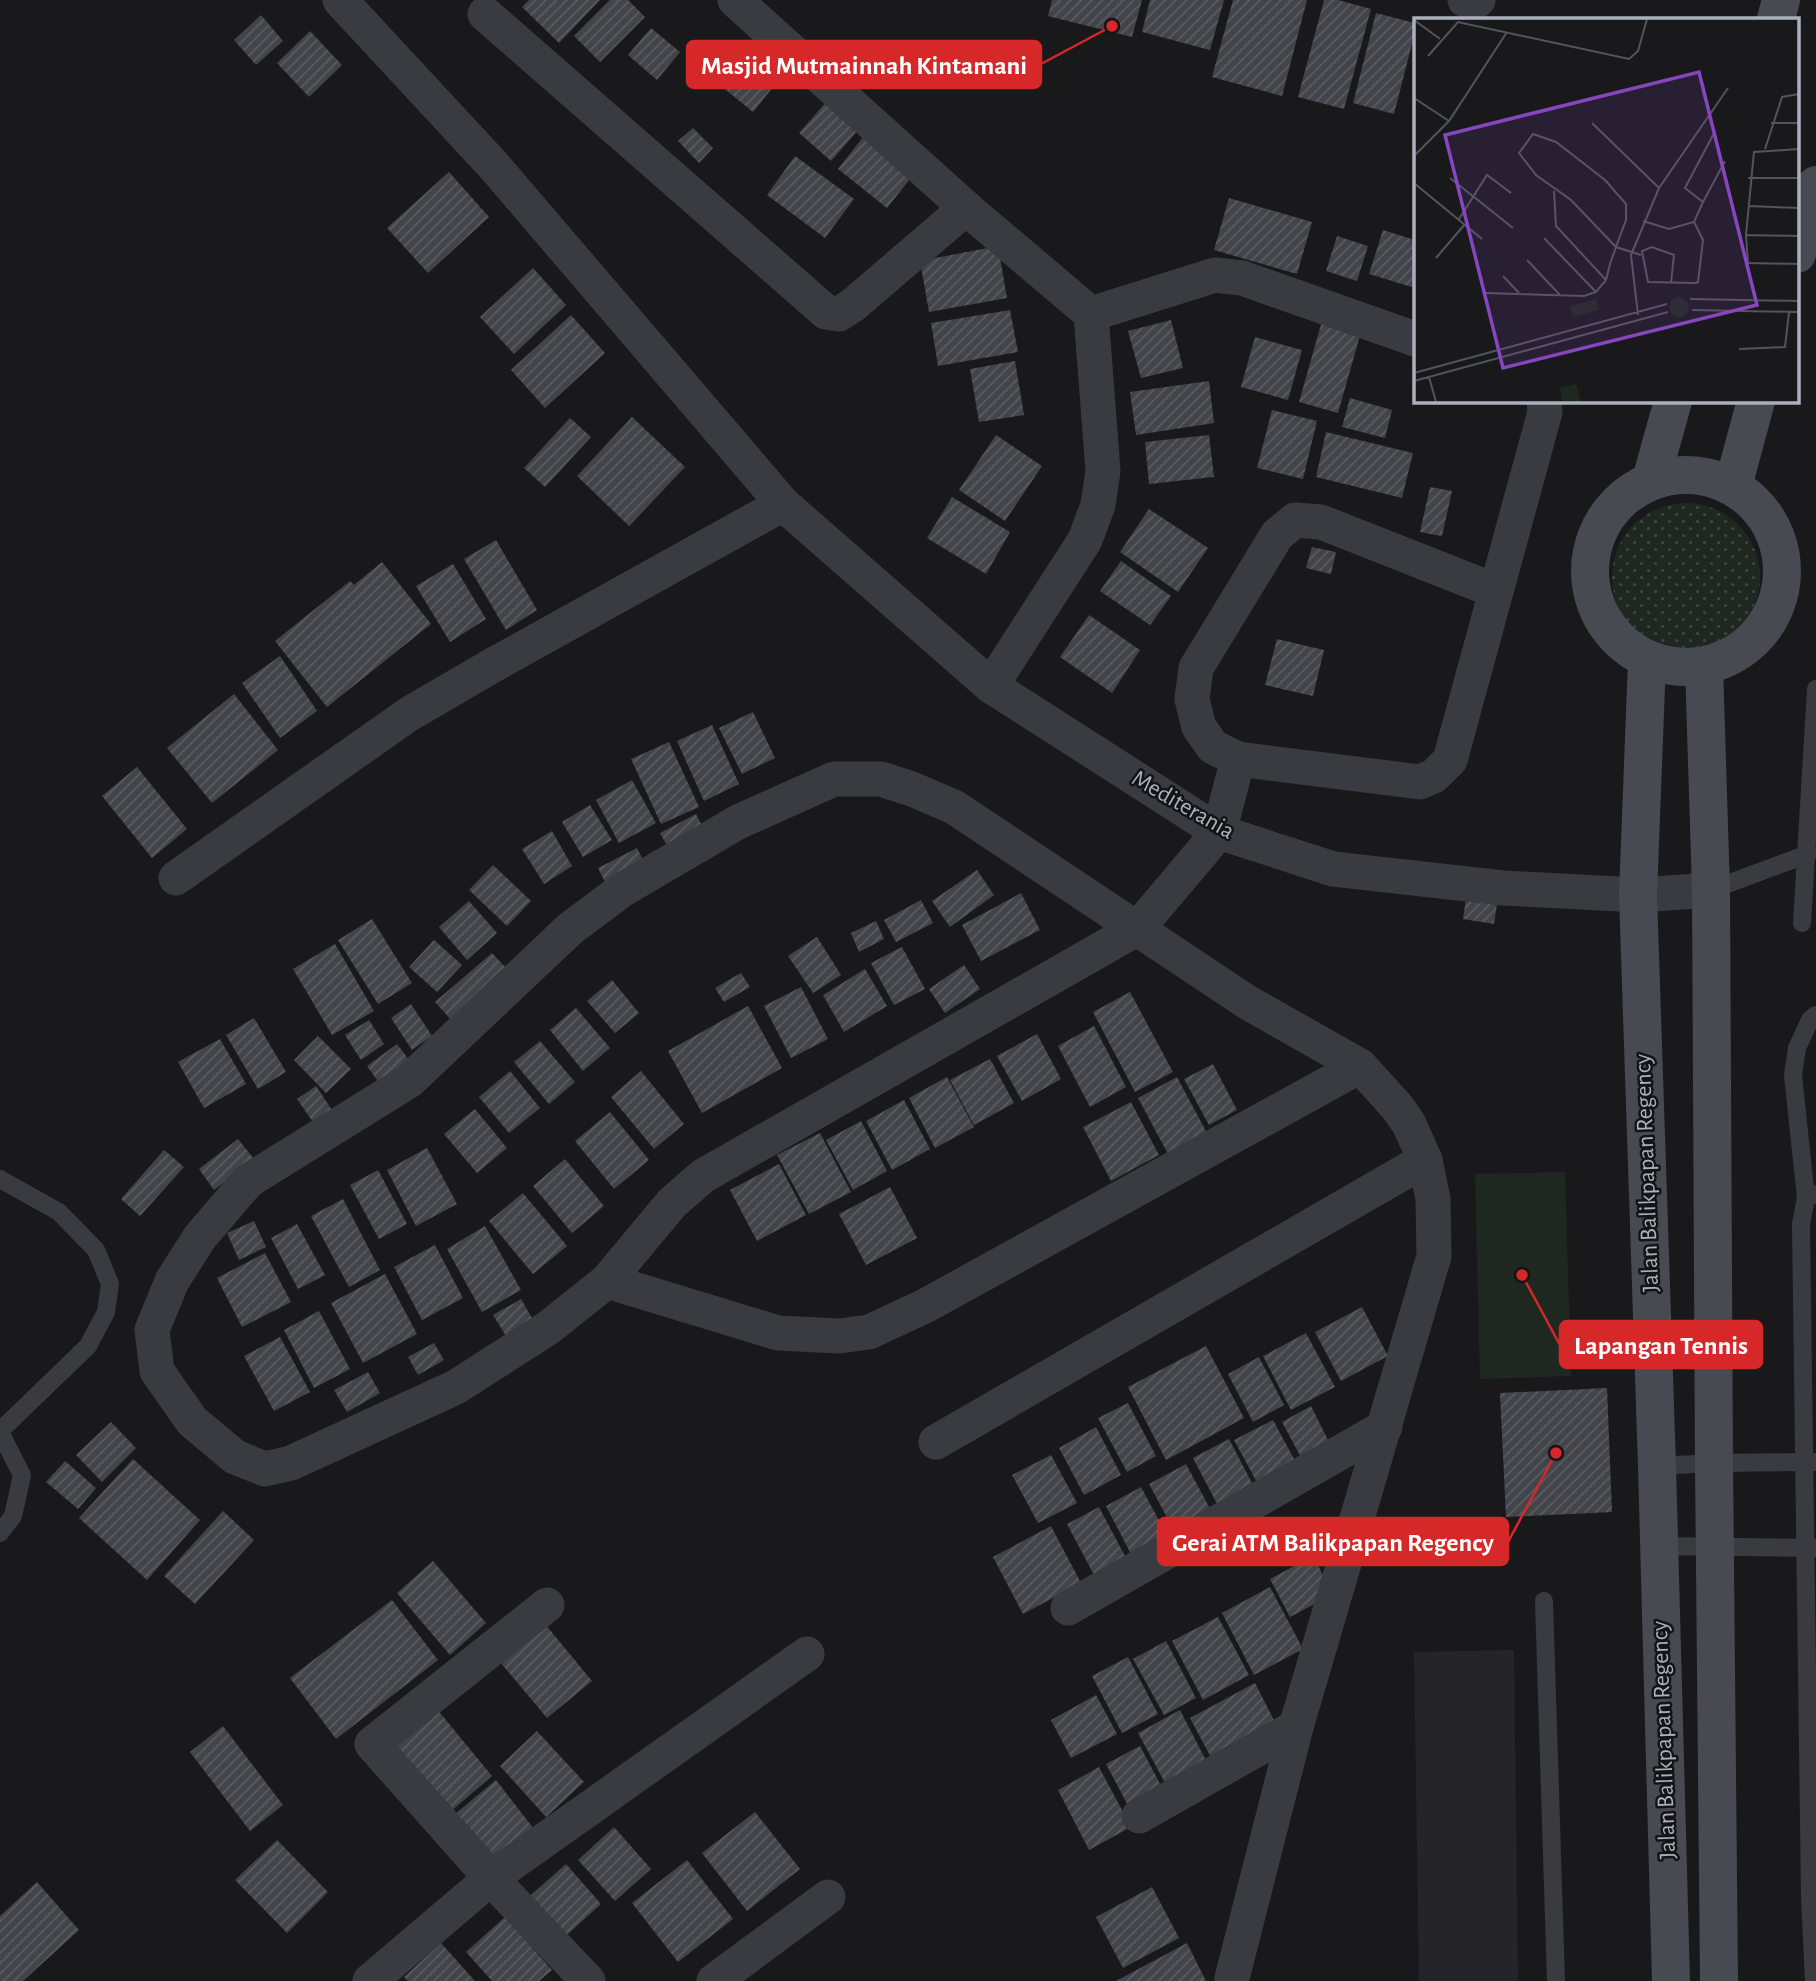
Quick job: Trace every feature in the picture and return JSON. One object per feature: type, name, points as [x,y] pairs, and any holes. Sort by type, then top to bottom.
[{"type":"street","name":"Mediterania","points":[[340,0],[494,166],[783,504],[991,686],[1219,832],[1333,869],[1503,888],[1638,895],[1711,890]]},
{"type":"street","points":[[735,0],[966,208],[1091,314],[1103,471],[1098,505],[1085,540],[991,686]]},
{"type":"street","points":[[1465,0],[1478,0]]},
{"type":"street","points":[[1776,18],[1782,0]]},
{"type":"street","points":[[485,14],[826,312],[839,314],[853,304],[966,208]]},
{"type":"street","points":[[1798,250],[1816,185]]},
{"type":"street","points":[[1091,314],[1215,275],[1242,278],[1414,339]]},
{"type":"street","points":[[1496,591],[1321,522],[1295,520],[1278,535],[1196,668],[1192,699],[1199,727],[1213,747],[1238,759],[1420,782],[1434,776],[1450,760],[1545,412],[1544,402]]},
{"type":"street","points":[[1651,480],[1673,402]]},
{"type":"street","points":[[1733,486],[1756,402]]},
{"type":"street","points":[[1676,474],[1705,476],[1733,486],[1756,504],[1773,528],[1782,556],[1782,586],[1772,614],[1755,638],[1732,656],[1704,666],[1675,667],[1647,660],[1626,646],[1608,629],[1596,606],[1590,581],[1590,556],[1598,532],[1610,510],[1629,492],[1651,480],[1676,474]]},
{"type":"street","points":[[176,878],[409,714],[783,504]]},
{"type":"street","name":"Jalan Balikpapan Regency","points":[[1647,660],[1638,895],[1671,1981]]},
{"type":"street","name":"Jalan Balikpapan Regency","points":[[1704,666],[1711,890],[1719,1981]]},
{"type":"street","points":[[1232,1978],[1296,1727],[1434,1256],[1433,1199],[1424,1160],[1409,1124],[1360,1066],[1247,1002],[1138,928],[954,807],[881,779],[834,779],[738,822],[622,890],[571,928],[409,1081],[248,1181],[200,1237],[172,1280],[152,1331],[157,1371],[192,1421],[235,1457],[265,1469],[291,1464],[456,1388],[548,1328],[607,1281],[672,1203],[703,1176],[1138,928],[1219,832],[1238,759]]},
{"type":"street","points":[[607,1281],[778,1333],[839,1336],[869,1332],[925,1306],[1360,1066]]},
{"type":"street","points":[[936,1442],[1424,1160]]},
{"type":"street","points":[[1068,1608],[1385,1427]]},
{"type":"street","points":[[547,1605],[372,1744],[491,1878],[588,1981]]},
{"type":"street","points":[[370,1981],[491,1878],[807,1654]]},
{"type":"street","points":[[1139,1816],[1296,1727]]},
{"type":"street","points":[[714,1981],[828,1897]]},
{"type":"lane","points":[[1802,923],[1816,688]]},
{"type":"lane","points":[[1711,890],[1808,853]]},
{"type":"lane","points":[[1814,1981],[1810,1462],[1801,1224],[1811,1196],[1793,1075],[1797,1048],[1810,1020],[1816,1015]]},
{"type":"lane","points":[[0,1178],[59,1212],[96,1250],[110,1284],[106,1312],[88,1346],[0,1432],[22,1475],[13,1516],[0,1533]]},
{"type":"lane","points":[[1657,1466],[1810,1462]]},
{"type":"lane","points":[[1659,1546],[1811,1548]]},
{"type":"lane","points":[[1544,1601],[1556,1981]]},
{"type":"shaded area","points":[[1686,503],[1714,509],[1738,525],[1754,549],[1760,577],[1754,605],[1738,629],[1714,645],[1686,651],[1658,645],[1634,629],[1618,605],[1612,577],[1618,549],[1634,525],[1658,509]]},
{"type":"shaded area","points":[[1565,1172],[1571,1376],[1480,1379],[1475,1174]]},
{"type":"shaded area","points":[[1514,1650],[1518,1981],[1419,1981],[1414,1652]]},
{"type":"building","points":[[529,0],[600,0],[559,43],[522,7]]},
{"type":"building","points":[[610,0],[628,0],[645,17],[600,62],[574,36]]},
{"type":"building","points":[[1052,0],[1142,0],[1132,37],[1048,16]]},
{"type":"building","points":[[1150,0],[1224,0],[1210,50],[1142,32]]},
{"type":"building","points":[[1233,0],[1307,0],[1282,96],[1212,77]]},
{"type":"building","points":[[1324,0],[1338,0],[1371,9],[1344,109],[1298,97]]},
{"type":"building","points":[[1376,13],[1414,23],[1414,36],[1394,114],[1353,103]]},
{"type":"building","points":[[261,15],[283,41],[256,65],[234,40]]},
{"type":"building","points":[[651,28],[680,52],[657,80],[628,55]]},
{"type":"building","points":[[310,31],[342,65],[309,97],[277,63]]},
{"type":"building","points":[[734,55],[774,86],[753,112],[715,81]]},
{"type":"building","points":[[828,100],[859,129],[831,161],[799,133]]},
{"type":"building","points":[[693,128],[713,148],[699,163],[678,141]]},
{"type":"building","points":[[864,136],[913,175],[887,208],[838,169]]},
{"type":"building","points":[[795,156],[854,199],[825,238],[767,195]]},
{"type":"building","points":[[449,172],[489,217],[428,273],[387,228]]},
{"type":"building","points":[[1229,198],[1312,222],[1297,274],[1214,250]]},
{"type":"building","points":[[1383,230],[1414,240],[1414,288],[1369,274]]},
{"type":"building","points":[[1337,236],[1368,246],[1357,281],[1326,271]]},
{"type":"building","points":[[998,246],[1007,298],[929,312],[920,261]]},
{"type":"building","points":[[533,268],[566,305],[514,354],[480,317]]},
{"type":"building","points":[[1010,310],[1018,352],[938,366],[931,323]]},
{"type":"building","points":[[571,315],[605,353],[545,408],[511,370]]},
{"type":"building","points":[[1171,320],[1183,368],[1141,378],[1128,331]]},
{"type":"building","points":[[1322,321],[1361,332],[1338,413],[1299,402]]},
{"type":"building","points":[[1255,337],[1302,350],[1288,400],[1241,387]]},
{"type":"building","points":[[1015,361],[1024,415],[979,422],[970,369]]},
{"type":"building","points":[[1209,381],[1214,423],[1136,435],[1130,392]]},
{"type":"building","points":[[1350,398],[1392,410],[1385,438],[1342,427]]},
{"type":"building","points":[[1272,410],[1317,421],[1303,479],[1257,468]]},
{"type":"building","points":[[632,417],[685,467],[629,526],[577,476]]},
{"type":"building","points":[[570,418],[591,437],[545,487],[524,468]]},
{"type":"building","points":[[1326,432],[1413,453],[1402,498],[1316,477]]},
{"type":"building","points":[[996,435],[1042,466],[1005,521],[959,490]]},
{"type":"building","points":[[1209,435],[1214,477],[1149,484],[1145,442]]},
{"type":"building","points":[[1430,487],[1452,491],[1442,536],[1420,532]]},
{"type":"building","points":[[952,497],[1010,532],[986,574],[927,538]]},
{"type":"building","points":[[1149,509],[1208,548],[1178,592],[1120,552]]},
{"type":"building","points":[[496,540],[537,610],[506,630],[464,559]]},
{"type":"building","points":[[1312,547],[1336,552],[1331,574],[1306,568]]},
{"type":"building","points":[[1121,561],[1171,596],[1150,625],[1100,591]]},
{"type":"building","points":[[382,562],[431,624],[327,707],[275,641],[350,581],[354,585]]},
{"type":"building","points":[[453,564],[486,619],[450,642],[416,586]]},
{"type":"building","points":[[1089,615],[1140,650],[1112,693],[1060,657]]},
{"type":"building","points":[[1277,639],[1324,650],[1313,696],[1265,685]]},
{"type":"building","points":[[280,656],[317,711],[280,738],[242,683]]},
{"type":"building","points":[[234,694],[278,750],[212,803],[167,748]]},
{"type":"building","points":[[753,712],[775,758],[742,774],[719,728]]},
{"type":"building","points":[[712,725],[739,784],[704,801],[677,741]]},
{"type":"building","points":[[669,742],[699,807],[661,824],[631,759]]},
{"type":"building","points":[[137,767],[187,829],[152,858],[102,796]]},
{"type":"building","points":[[632,780],[656,823],[619,843],[596,800]]},
{"type":"building","points":[[590,805],[612,840],[583,857],[562,822]]},
{"type":"building","points":[[696,814],[704,830],[669,849],[660,833]]},
{"type":"building","points":[[552,831],[572,866],[544,884],[522,849]]},
{"type":"building","points":[[637,848],[644,862],[605,882],[598,868]]},
{"type":"building","points":[[493,865],[531,901],[507,926],[469,890]]},
{"type":"building","points":[[977,870],[994,895],[950,927],[932,901]]},
{"type":"building","points":[[1467,892],[1498,897],[1494,924],[1463,919]]},
{"type":"building","points":[[1021,893],[1040,930],[981,961],[962,925]]},
{"type":"building","points":[[921,900],[933,923],[896,942],[884,920]]},
{"type":"building","points":[[469,901],[497,933],[467,960],[439,927]]},
{"type":"building","points":[[372,919],[412,983],[378,1004],[338,940]]},
{"type":"building","points":[[876,921],[884,939],[859,952],[851,933]]},
{"type":"building","points":[[817,937],[841,975],[813,993],[788,956]]},
{"type":"building","points":[[434,940],[462,965],[437,992],[409,967]]},
{"type":"building","points":[[335,944],[374,1011],[332,1035],[293,969]]},
{"type":"building","points":[[902,947],[925,989],[894,1005],[871,963]]},
{"type":"building","points":[[492,953],[510,972],[453,1022],[435,1002]]},
{"type":"building","points":[[964,965],[980,989],[945,1013],[929,989]]},
{"type":"building","points":[[865,969],[887,1006],[844,1032],[823,995]]},
{"type":"building","points":[[741,973],[750,987],[724,1002],[715,988]]},
{"type":"building","points":[[612,980],[639,1013],[615,1033],[587,1001]]},
{"type":"building","points":[[801,987],[828,1039],[791,1058],[764,1006]]},
{"type":"building","points":[[1130,992],[1173,1072],[1135,1092],[1093,1012]]},
{"type":"building","points":[[411,1004],[432,1036],[412,1050],[391,1018]]},
{"type":"building","points":[[748,1006],[782,1068],[702,1113],[668,1051]]},
{"type":"building","points":[[576,1008],[610,1048],[583,1071],[550,1030]]},
{"type":"building","points":[[254,1018],[286,1072],[258,1089],[226,1035]]},
{"type":"building","points":[[369,1020],[384,1044],[361,1060],[345,1035]]},
{"type":"building","points":[[1094,1026],[1126,1087],[1090,1107],[1058,1046]]},
{"type":"building","points":[[1037,1034],[1061,1079],[1022,1101],[997,1056]]},
{"type":"building","points":[[318,1036],[351,1069],[326,1093],[294,1060]]},
{"type":"building","points":[[220,1039],[246,1084],[204,1108],[178,1062]]},
{"type":"building","points":[[540,1041],[575,1082],[549,1104],[514,1062]]},
{"type":"building","points":[[397,1044],[412,1064],[382,1087],[367,1066]]},
{"type":"building","points":[[990,1059],[1014,1103],[974,1125],[950,1080]]},
{"type":"building","points":[[1213,1064],[1237,1110],[1209,1125],[1184,1079]]},
{"type":"building","points":[[510,1071],[540,1108],[509,1133],[479,1097]]},
{"type":"building","points":[[641,1071],[684,1124],[654,1149],[611,1097]]},
{"type":"building","points":[[947,1077],[974,1127],[935,1148],[909,1098]]},
{"type":"building","points":[[1177,1077],[1207,1133],[1168,1154],[1138,1098]]},
{"type":"building","points":[[316,1086],[334,1113],[315,1125],[297,1099]]},
{"type":"building","points":[[904,1100],[930,1149],[892,1170],[866,1121]]},
{"type":"building","points":[[1131,1102],[1159,1155],[1111,1181],[1083,1127]]},
{"type":"building","points":[[475,1109],[507,1148],[477,1173],[444,1134]]},
{"type":"building","points":[[610,1112],[649,1160],[614,1189],[575,1141]]},
{"type":"building","points":[[861,1121],[887,1171],[853,1190],[826,1140]]},
{"type":"building","points":[[820,1133],[851,1192],[809,1214],[777,1155]]},
{"type":"building","points":[[238,1139],[254,1159],[214,1190],[199,1169]]},
{"type":"building","points":[[427,1148],[457,1204],[416,1226],[387,1170]]},
{"type":"building","points":[[164,1150],[184,1167],[140,1216],[121,1199]]},
{"type":"building","points":[[565,1159],[604,1206],[572,1233],[533,1186]]},
{"type":"building","points":[[779,1164],[806,1215],[757,1241],[730,1190]]},
{"type":"building","points":[[378,1170],[407,1224],[379,1239],[350,1185]]},
{"type":"building","points":[[890,1187],[917,1238],[866,1265],[839,1214]]},
{"type":"building","points":[[523,1193],[567,1246],[533,1274],[489,1221]]},
{"type":"building","points":[[343,1199],[380,1270],[349,1287],[311,1216]]},
{"type":"building","points":[[254,1221],[266,1247],[239,1260],[227,1233]]},
{"type":"building","points":[[297,1224],[325,1275],[298,1289],[271,1238]]},
{"type":"building","points":[[485,1226],[521,1290],[482,1312],[447,1249]]},
{"type":"building","points":[[435,1245],[463,1298],[422,1320],[394,1267]]},
{"type":"building","points":[[265,1253],[291,1302],[242,1327],[217,1278]]},
{"type":"building","points":[[385,1274],[417,1334],[363,1363],[331,1303]]},
{"type":"building","points":[[521,1299],[533,1320],[506,1336],[493,1315]]},
{"type":"building","points":[[1362,1307],[1388,1356],[1341,1381],[1315,1332]]},
{"type":"building","points":[[319,1311],[350,1369],[314,1388],[284,1330]]},
{"type":"building","points":[[1306,1333],[1335,1387],[1291,1410],[1263,1356]]},
{"type":"building","points":[[280,1337],[310,1392],[274,1411],[244,1356]]},
{"type":"building","points":[[434,1343],[444,1360],[418,1375],[408,1357]]},
{"type":"building","points":[[1206,1346],[1244,1418],[1166,1460],[1128,1387]]},
{"type":"building","points":[[1259,1357],[1284,1405],[1253,1422],[1228,1374]]},
{"type":"building","points":[[368,1372],[380,1393],[347,1412],[334,1390]]},
{"type":"building","points":[[1607,1388],[1612,1512],[1506,1517],[1500,1393]]},
{"type":"building","points":[[1128,1403],[1156,1456],[1127,1472],[1098,1418]]},
{"type":"building","points":[[1311,1406],[1332,1448],[1304,1463],[1282,1422]]},
{"type":"building","points":[[1273,1420],[1299,1468],[1260,1488],[1234,1440]]},
{"type":"building","points":[[111,1422],[136,1448],[102,1482],[76,1455]]},
{"type":"building","points":[[1096,1427],[1121,1475],[1084,1495],[1059,1448]]},
{"type":"building","points":[[1229,1439],[1253,1485],[1217,1504],[1193,1458]]},
{"type":"building","points":[[1051,1455],[1077,1503],[1038,1523],[1012,1475]]},
{"type":"building","points":[[133,1459],[200,1520],[147,1580],[79,1518]]},
{"type":"building","points":[[65,1461],[96,1488],[78,1509],[46,1482]]},
{"type":"building","points":[[1186,1464],[1214,1516],[1177,1536],[1149,1484]]},
{"type":"building","points":[[1141,1487],[1169,1539],[1133,1558],[1106,1506]]},
{"type":"building","points":[[1099,1507],[1127,1560],[1095,1577],[1067,1524]]},
{"type":"building","points":[[223,1511],[254,1540],[195,1604],[164,1576]]},
{"type":"building","points":[[1051,1526],[1081,1583],[1023,1614],[993,1557]]},
{"type":"building","points":[[1313,1556],[1333,1594],[1290,1617],[1270,1579]]},
{"type":"building","points":[[433,1561],[486,1623],[450,1655],[397,1593]]},
{"type":"building","points":[[1270,1587],[1303,1649],[1254,1675],[1222,1613]]},
{"type":"building","points":[[392,1600],[438,1660],[336,1739],[290,1678]]},
{"type":"building","points":[[1218,1617],[1249,1675],[1203,1700],[1172,1641]]},
{"type":"building","points":[[545,1624],[592,1681],[547,1718],[500,1662]]},
{"type":"building","points":[[1166,1641],[1196,1698],[1164,1715],[1133,1659]]},
{"type":"building","points":[[1128,1657],[1158,1714],[1122,1733],[1092,1676]]},
{"type":"building","points":[[1255,1683],[1280,1732],[1216,1767],[1190,1718]]},
{"type":"building","points":[[1096,1695],[1117,1734],[1071,1758],[1051,1720]]},
{"type":"building","points":[[436,1708],[492,1776],[449,1813],[393,1744]]},
{"type":"building","points":[[1180,1710],[1211,1770],[1170,1792],[1138,1733]]},
{"type":"building","points":[[223,1726],[283,1805],[250,1831],[190,1752]]},
{"type":"building","points":[[537,1731],[584,1782],[546,1817],[500,1766]]},
{"type":"building","points":[[1140,1746],[1167,1797],[1133,1815],[1106,1764]]},
{"type":"building","points":[[1099,1767],[1131,1827],[1089,1850],[1058,1790]]},
{"type":"building","points":[[496,1780],[534,1829],[487,1868],[449,1819]]},
{"type":"building","points":[[755,1812],[800,1869],[747,1911],[702,1853]]},
{"type":"building","points":[[614,1827],[651,1869],[615,1901],[578,1860]]},
{"type":"building","points":[[277,1840],[328,1892],[287,1933],[235,1880]]},
{"type":"building","points":[[687,1860],[733,1919],[678,1962],[632,1903]]},
{"type":"building","points":[[566,1864],[601,1904],[558,1943],[522,1903]]},
{"type":"building","points":[[37,1882],[79,1930],[23,1981],[0,1981],[0,1916]]},
{"type":"building","points":[[1152,1887],[1179,1938],[1123,1968],[1096,1917]]},
{"type":"building","points":[[505,1917],[552,1970],[539,1981],[492,1981],[466,1952]]},
{"type":"building","points":[[441,1943],[475,1981],[408,1981],[404,1977]]},
{"type":"building","points":[[1187,1943],[1206,1981],[1116,1981]]},
{"type":"place","name":"Masjid Mutmainnah Kintamani","points":[[1112,26]]},
{"type":"place","name":"Lapangan Tennis","points":[[1522,1275]]},
{"type":"place","name":"Gerai ATM Balikpapan Regency","points":[[1556,1453]]}]
